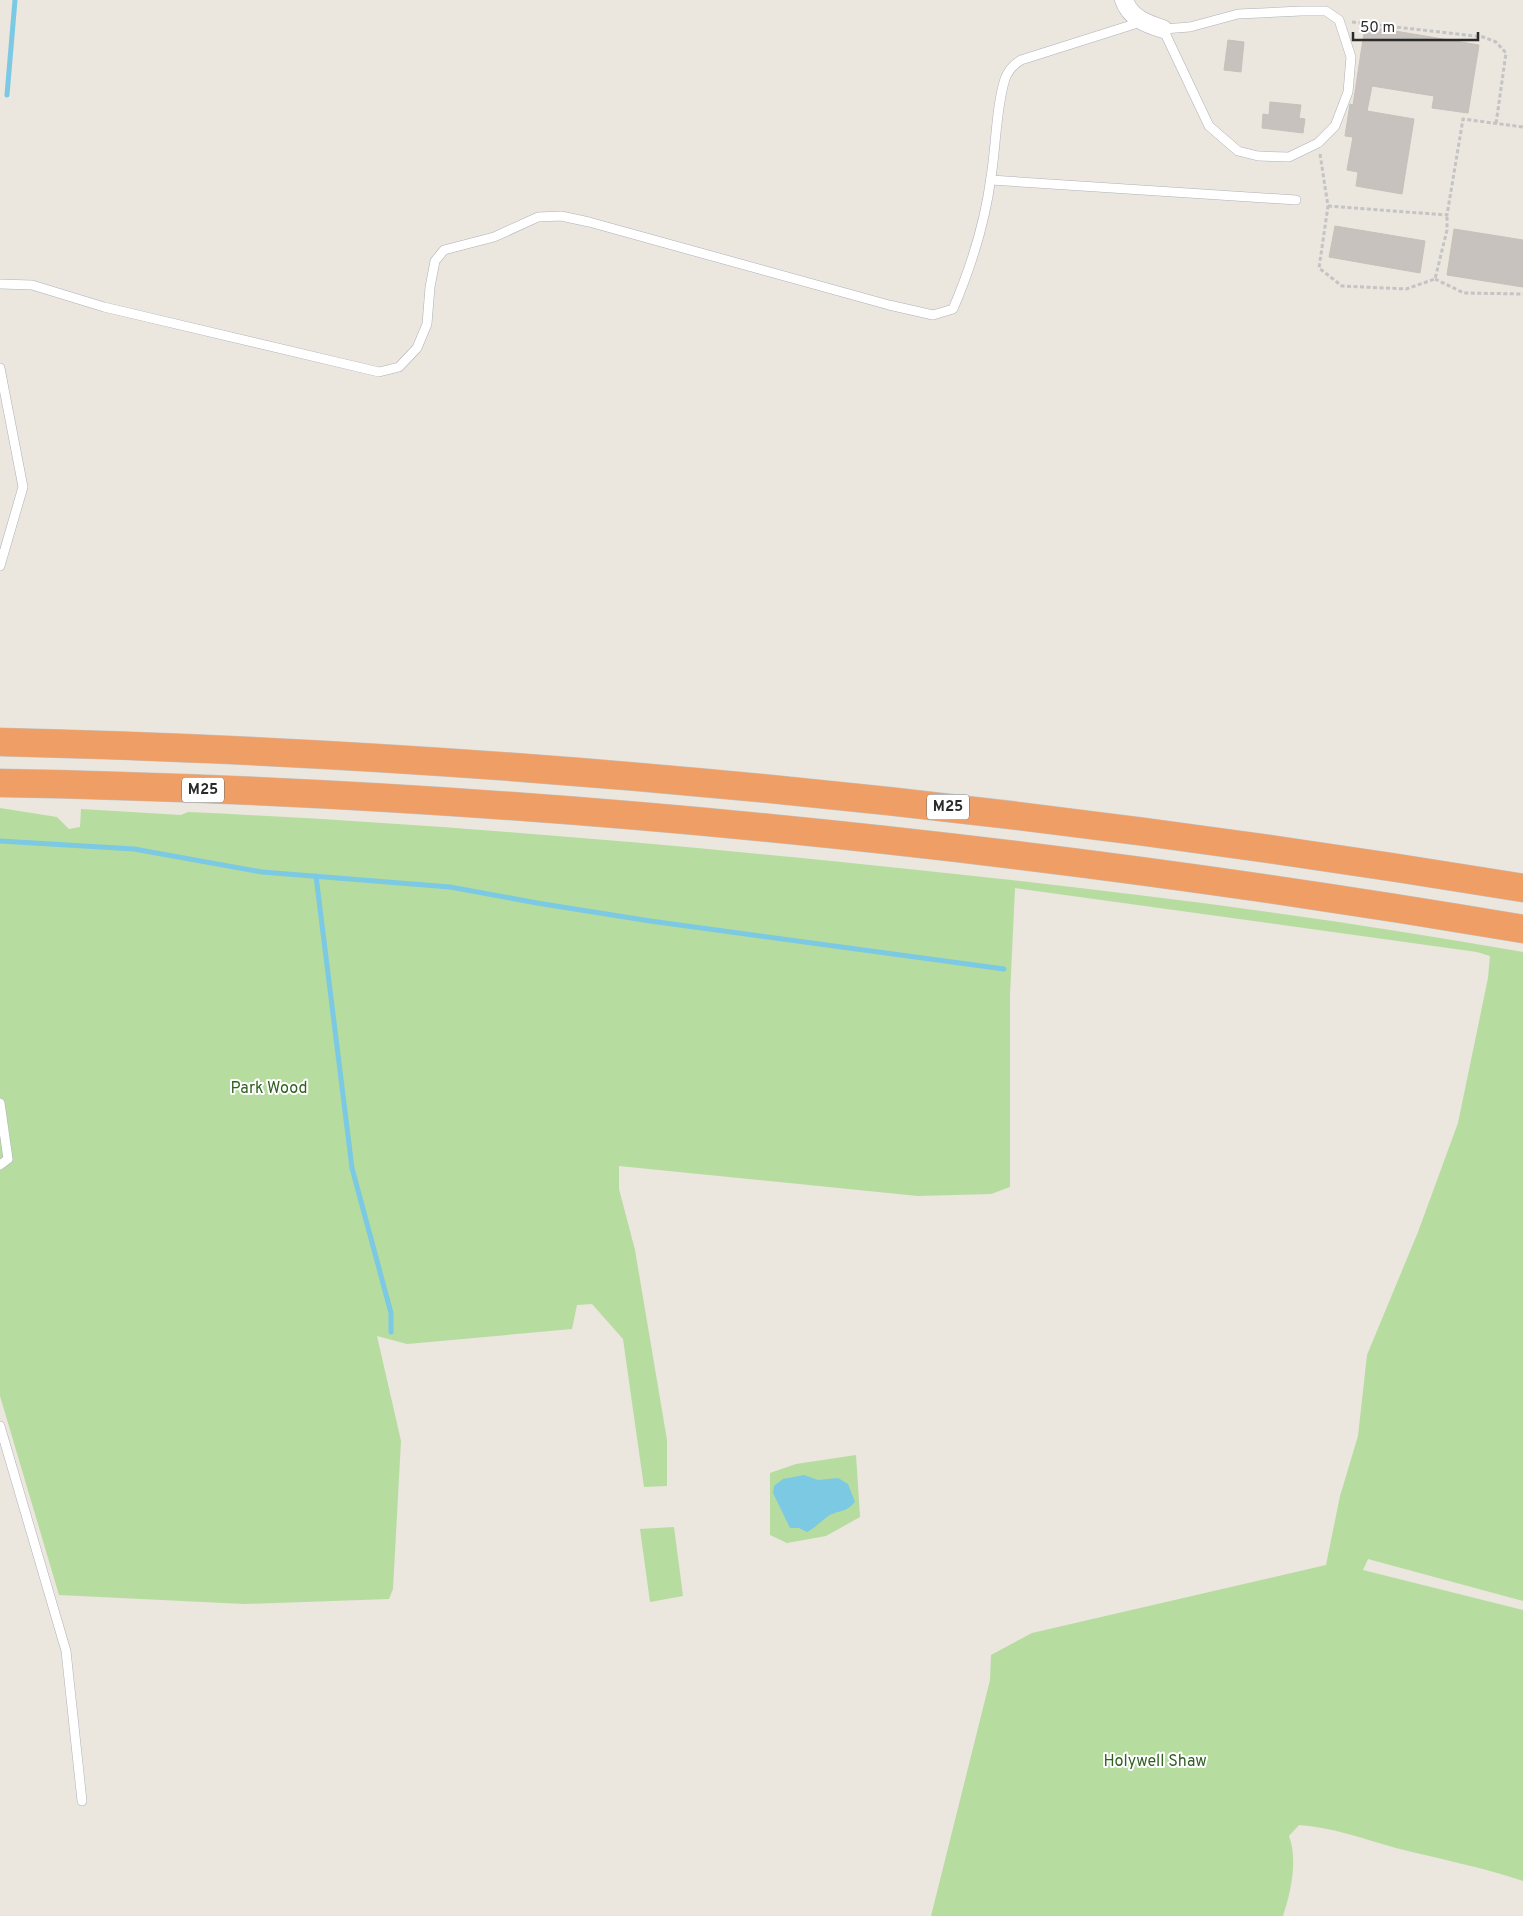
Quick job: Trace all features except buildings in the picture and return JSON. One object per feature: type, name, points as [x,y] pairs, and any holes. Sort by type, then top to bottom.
[{"type":"highway","name":"M25","points":[[0,742],[197,748],[388,758],[564,770],[781,789],[996,812],[1205,839],[1523,888]]},
{"type":"highway","name":"M25","points":[[0,783],[396,800],[770,829],[1111,868],[1285,891],[1523,929]]},
{"type":"street","points":[[1124,0],[1126,7],[1141,22],[1163,30]]},
{"type":"lane","points":[[1326,11],[1339,20],[1351,57],[1348,92],[1336,126],[1318,143],[1289,157],[1258,156],[1238,151],[1209,126],[1163,30],[1190,27],[1238,14],[1326,11]]},
{"type":"lane","points":[[0,284],[32,285],[104,307],[379,372],[399,367],[417,348],[427,324],[430,286],[435,261],[444,250],[494,237],[538,217],[561,216],[933,315],[953,309],[971,266],[991,180],[1000,94],[1006,76],[1013,65],[1021,60],[1141,22]]},
{"type":"lane","points":[[991,180],[1296,200]]},
{"type":"lane","points":[[0,368],[23,487],[0,566]]},
{"type":"lane","points":[[0,1104],[8,1159],[0,1165]]},
{"type":"lane","points":[[0,1426],[66,1651],[82,1801]]},
{"type":"path","points":[[1339,20],[1483,37],[1496,42],[1506,53],[1496,124]]},
{"type":"path","points":[[1435,279],[1447,230],[1447,215],[1463,119],[1523,127]]},
{"type":"path","points":[[1318,143],[1328,206],[1319,268],[1342,286],[1406,289],[1435,279],[1464,293],[1523,294]]},
{"type":"path","points":[[1328,206],[1447,215]]},
{"type":"green space","name":"Park Wood","points":[[0,808],[57,817],[69,829],[80,827],[81,809],[181,815],[188,812],[433,826],[759,854],[1012,880],[1183,901],[1353,924],[1523,952],[1523,1601],[1368,1559],[1363,1570],[1523,1610],[1523,1881],[1492,1871],[1396,1848],[1336,1831],[1299,1825],[1289,1836],[1292,1845],[1293,1866],[1289,1897],[1283,1916],[931,1916],[990,1680],[991,1655],[1032,1633],[1326,1565],[1340,1496],[1358,1436],[1367,1355],[1418,1232],[1458,1123],[1488,978],[1490,956],[1477,952],[1015,888],[1010,995],[1010,1187],[991,1194],[918,1196],[619,1166],[619,1189],[635,1250],[667,1440],[667,1486],[644,1487],[623,1339],[592,1304],[577,1305],[572,1329],[407,1344],[377,1336],[401,1441],[393,1589],[389,1599],[244,1604],[59,1595],[0,1396]]},
{"type":"green space","points":[[856,1455],[860,1517],[826,1536],[787,1543],[770,1535],[770,1473],[796,1464]]},
{"type":"green space","points":[[674,1527],[683,1596],[650,1602],[640,1529]]},
{"type":"water","points":[[804,1475],[818,1480],[838,1478],[848,1484],[855,1502],[848,1508],[830,1515],[807,1532],[799,1528],[790,1528],[773,1493],[774,1486],[783,1479]]},
{"type":"waterway","points":[[7,95],[15,0]]},
{"type":"waterway","points":[[0,841],[134,849],[262,872],[450,887],[650,921],[1004,969]]},
{"type":"waterway","points":[[316,876],[352,1168],[391,1313],[391,1332]]},
{"type":"park label","name":"Holywell Shaw","points":[[1155,1762]]}]
